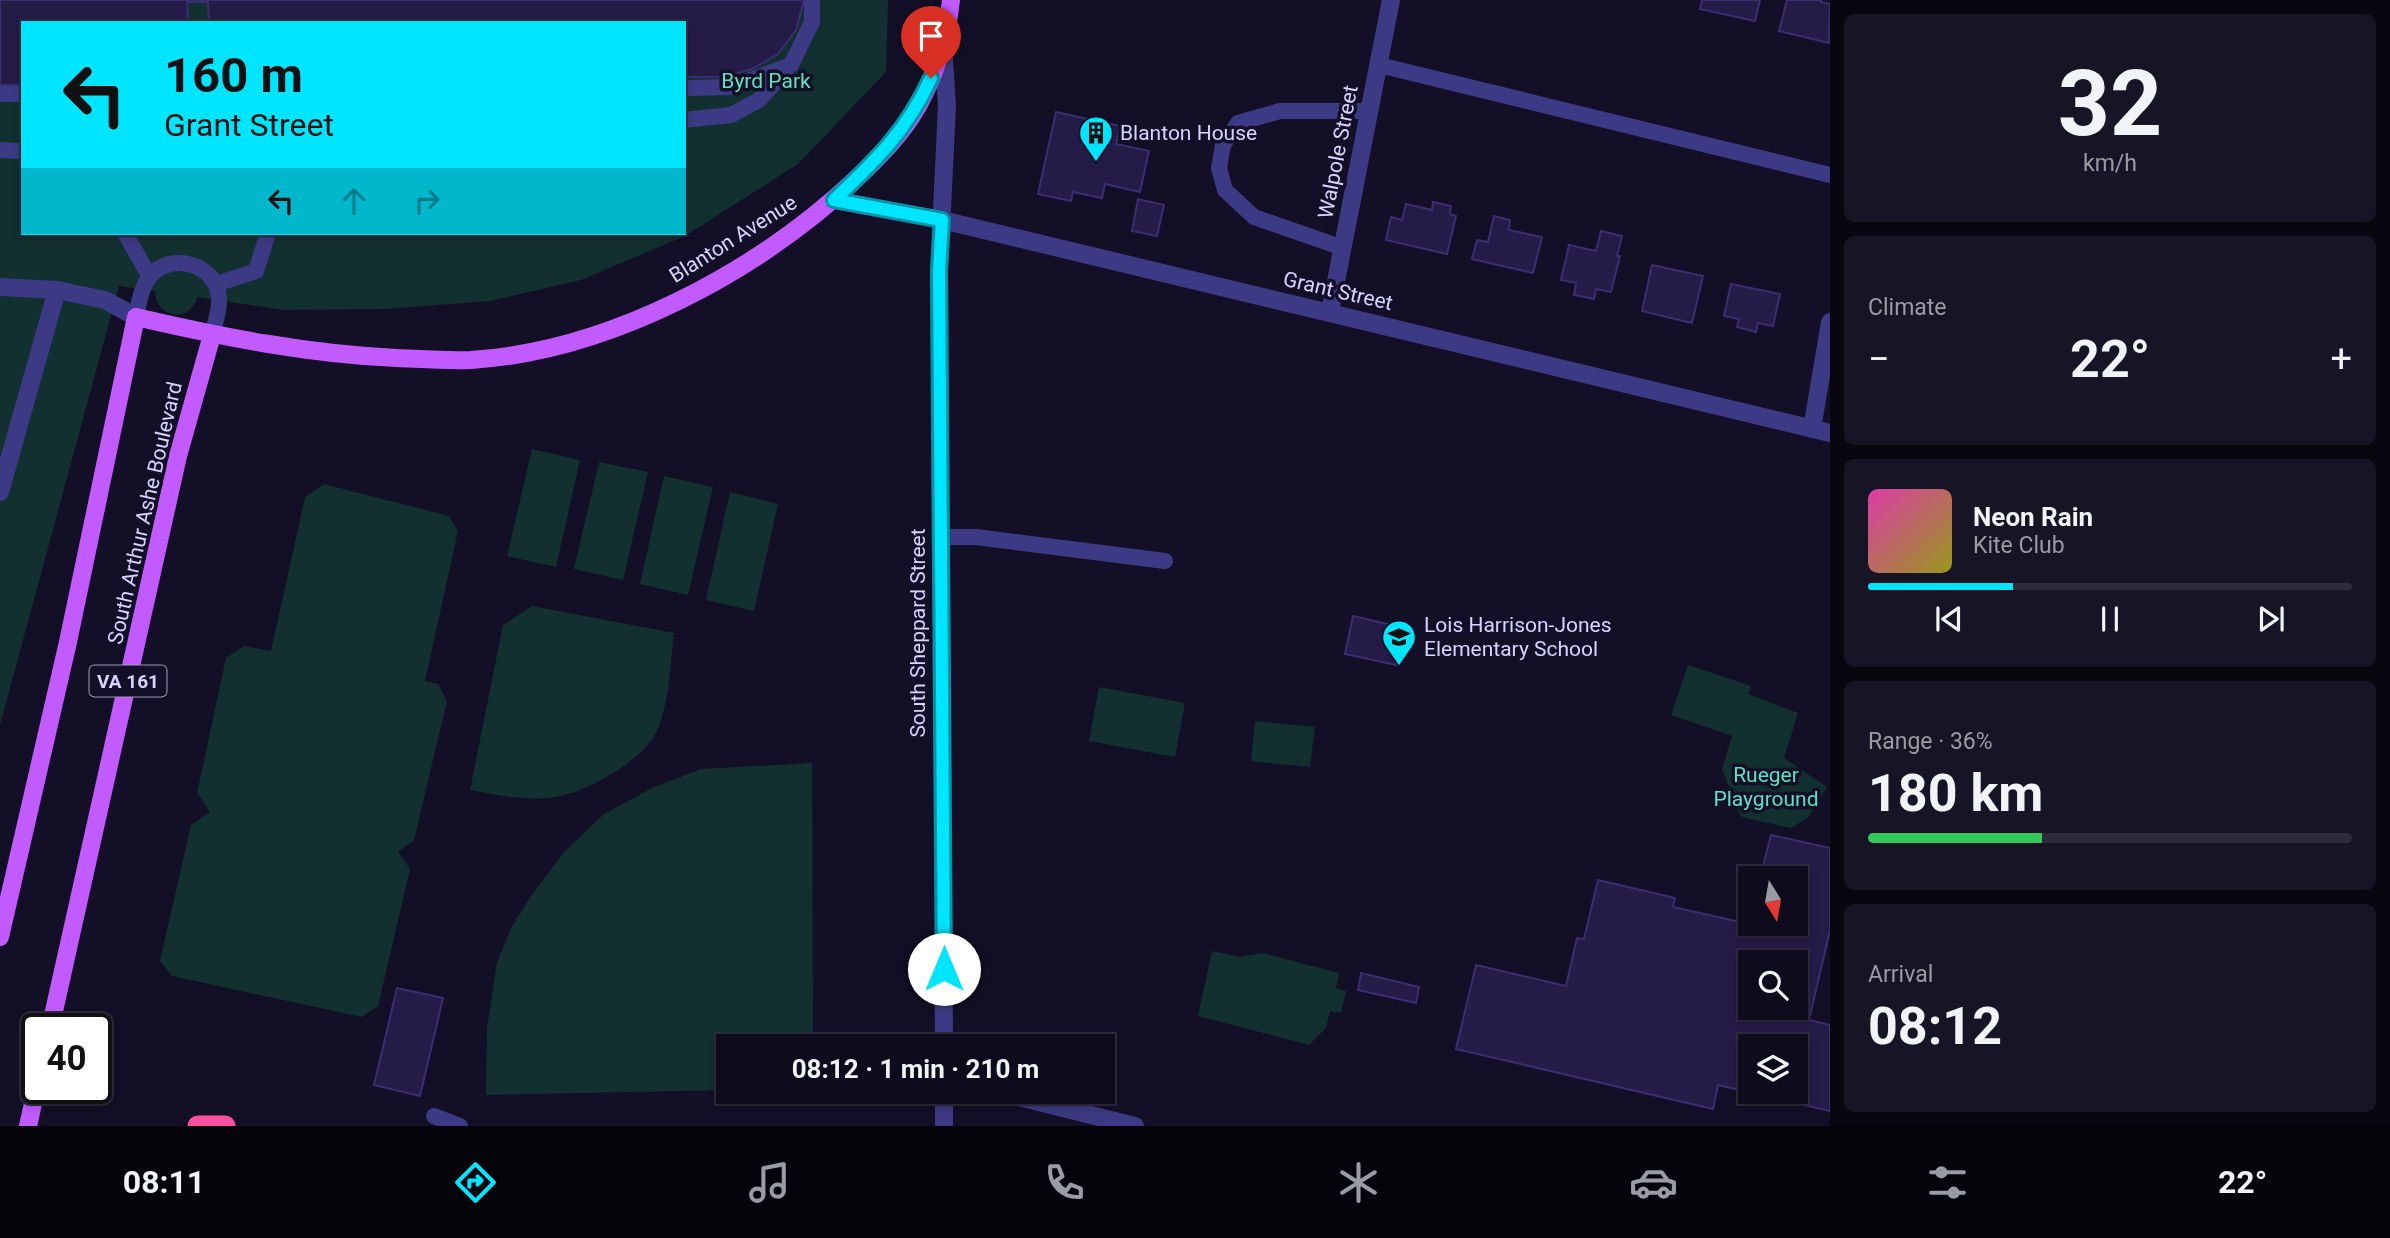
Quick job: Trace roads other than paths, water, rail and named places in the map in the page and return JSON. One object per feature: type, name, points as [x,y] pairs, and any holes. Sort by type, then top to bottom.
[{"type":"highway","points":[[198,1126],[225,1126]]},
{"type":"main road","name":"Blanton Avenue","points":[[136,317],[212,335],[337,355],[439,360],[501,356],[554,346],[627,322],[700,290],[789,234],[834,200],[883,153],[918,106],[943,45],[951,0]]},
{"type":"main road","name":"VA 161","points":[[0,937],[68,642],[136,317]]},
{"type":"main road","name":"South Arthur Ashe Boulevard","points":[[54,1013],[178,456],[212,335]]},
{"type":"main road","points":[[28,1126],[33,1104]]},
{"type":"street","name":"Walpole Street","points":[[1330,313],[1391,0]]},
{"type":"street","name":"Blanton Avenue","points":[[942,220],[947,106],[943,45]]},
{"type":"street","name":"Grant Street","points":[[834,200],[942,220],[1821,431]]},
{"type":"street","name":"South Sheppard Street","points":[[942,220],[939,271],[944,1034]]},
{"type":"street","points":[[0,287],[57,290],[105,300],[136,317]]},
{"type":"street","points":[[0,492],[57,290]]},
{"type":"street","points":[[1821,431],[1830,322]]},
{"type":"street","points":[[944,1104],[944,1126]]},
{"type":"street","points":[[1047,1104],[1135,1126]]},
{"type":"lane","points":[[686,120],[732,115],[759,100],[791,65],[813,22],[813,0]]},
{"type":"lane","points":[[686,88],[732,87],[791,65]]},
{"type":"lane","points":[[1379,65],[1830,176]]},
{"type":"lane","points":[[0,94],[21,94]]},
{"type":"lane","points":[[1343,248],[1254,217],[1225,190],[1219,168],[1223,145],[1238,123],[1280,111],[1370,111]]},
{"type":"lane","points":[[0,149],[21,151]]},
{"type":"lane","points":[[126,235],[150,276]]},
{"type":"lane","points":[[216,284],[256,271],[267,235]]},
{"type":"lane","points":[[136,317],[143,287],[150,276],[171,263],[184,262],[196,265],[216,284],[219,297],[212,335]]},
{"type":"lane","points":[[941,537],[976,537],[1165,561]]},
{"type":"lane","points":[[434,1116],[460,1126]]},
{"type":"place","name":"Blanton House","points":[[1096,163]]},
{"type":"place","name":"Lois Harrison-Jones Elementary School","points":[[1399,667]]},
{"type":"park label","name":"Byrd Park","points":[[766,81]]},
{"type":"park label","name":"Rueger Playground","points":[[1766,787]]}]
